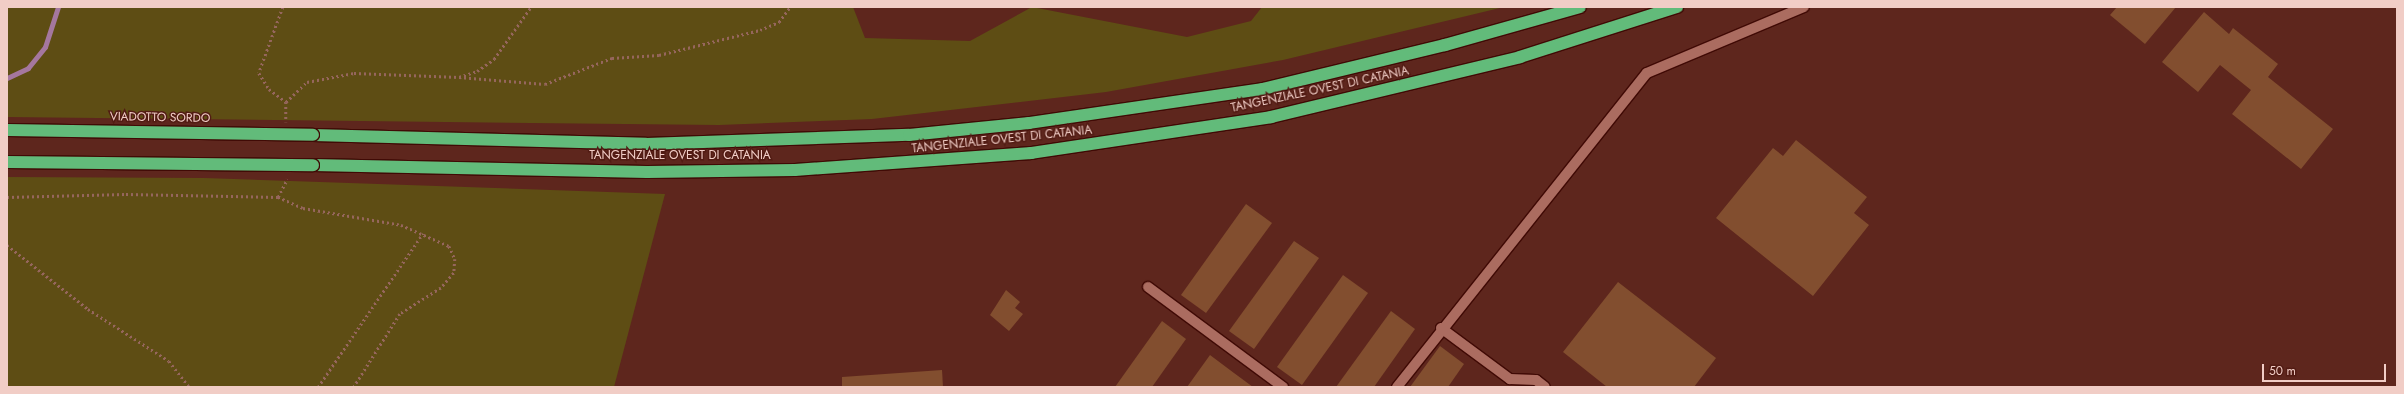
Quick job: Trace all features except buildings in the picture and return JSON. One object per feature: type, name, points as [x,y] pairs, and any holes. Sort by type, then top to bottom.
[{"type":"highway","name":"TANGENZIALE OVEST DI CATANIA","points":[[314,135],[646,144],[908,135],[1014,125],[1263,89],[1446,45],[1580,7]]},
{"type":"highway","name":"TANGENZIALE OVEST DI CATANIA","points":[[7,162],[313,165],[647,172],[802,169],[1031,154],[1279,115],[1520,57],[1676,7]]},
{"type":"highway","name":"VIADOTTO SORDO","points":[[7,130],[314,135]]},
{"type":"lane","points":[[1398,387],[1441,328],[1647,73],[1804,7]]},
{"type":"lane","points":[[1148,287],[1284,387]]},
{"type":"lane","points":[[1441,328],[1510,379],[1536,380],[1545,387]]},
{"type":"path","points":[[283,7],[259,73],[269,89],[286,102]]},
{"type":"path","points":[[459,77],[477,71],[494,58],[531,7]]},
{"type":"path","points":[[286,131],[286,102],[307,82],[354,72],[459,77],[545,84],[612,58],[659,55],[760,30],[779,22],[790,7]]},
{"type":"path","points":[[278,197],[287,182],[287,175]]},
{"type":"path","points":[[7,197],[126,194],[278,197],[303,208],[401,225],[423,233],[449,246],[455,259],[454,273],[441,288],[400,314],[354,387]]},
{"type":"path","points":[[318,387],[423,233]]},
{"type":"path","points":[[7,245],[88,309],[169,361],[189,387]]},
{"type":"shaded area","points":[[7,7],[853,7],[865,38],[970,41],[1032,7],[1187,37],[1251,21],[1262,7],[1504,7],[1283,60],[1106,92],[872,119],[719,125],[7,117]]},
{"type":"shaded area","points":[[7,177],[204,178],[665,194],[614,387],[7,387]]},
{"type":"waterway","points":[[7,78],[28,68],[45,47],[58,7]]}]
